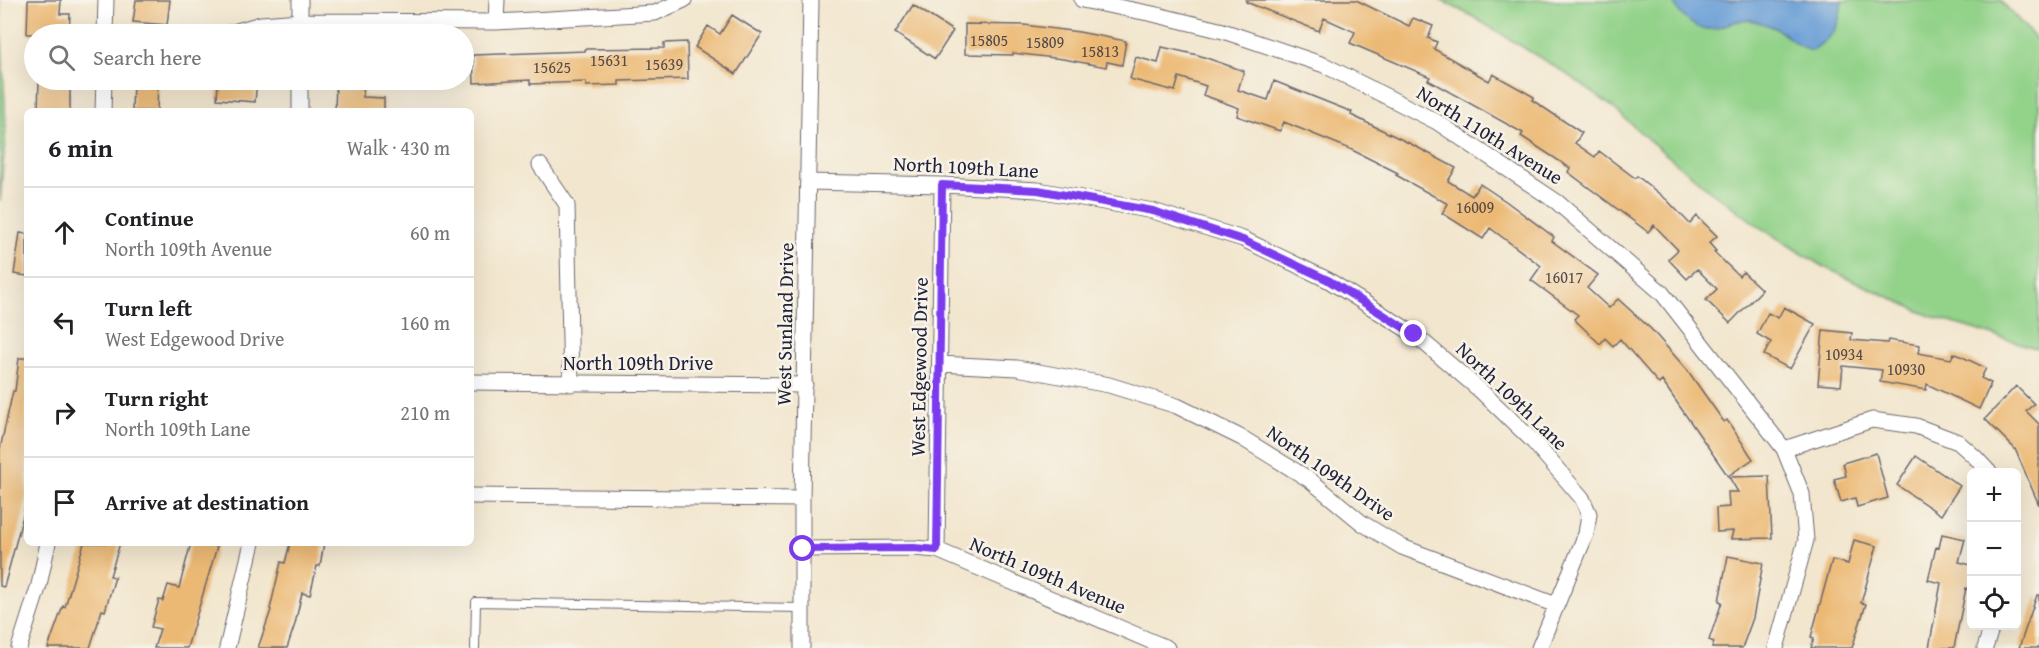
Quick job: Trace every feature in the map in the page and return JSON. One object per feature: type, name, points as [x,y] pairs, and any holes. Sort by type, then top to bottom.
[{"type":"street","points":[[105,24],[106,0]]},
{"type":"street","points":[[300,0],[300,24]]},
{"type":"street","points":[[496,22],[497,0]]},
{"type":"street","points":[[431,24],[655,13],[684,0]]},
{"type":"street","name":"West Sunland Drive","points":[[802,648],[802,499],[811,0]]},
{"type":"street","name":"North 110th Avenue","points":[[1082,0],[1222,31],[1324,65],[1437,122],[1557,202],[1662,293],[1784,448],[1802,494],[1806,540],[1776,648]]},
{"type":"street","points":[[103,108],[104,90]]},
{"type":"street","points":[[300,90],[300,108]]},
{"type":"street","points":[[540,165],[567,205],[571,384]]},
{"type":"street","name":"North 109th Lane","points":[[808,182],[1038,190],[1153,211],[1243,240],[1328,280],[1414,334],[1481,391],[1532,440],[1582,498],[1589,514],[1586,534],[1556,604]]},
{"type":"street","name":"West Edgewood Drive","points":[[937,550],[942,185]]},
{"type":"street","name":"North 109th Drive","points":[[940,364],[1017,368],[1109,385],[1177,406],[1242,438],[1310,480],[1362,523],[1402,547],[1556,604]]},
{"type":"street","name":"North 109th Drive","points":[[474,382],[805,385]]},
{"type":"street","points":[[1784,448],[1872,420],[1916,426],[1958,442],[1985,468]]},
{"type":"street","points":[[474,496],[802,499]]},
{"type":"street","points":[[19,648],[39,585],[47,546]]},
{"type":"street","points":[[227,648],[251,546]]},
{"type":"street","name":"North 109th Avenue","points":[[803,549],[914,548],[937,550],[1167,648]]},
{"type":"street","points":[[1539,648],[1556,604]]},
{"type":"street","points":[[1985,648],[1991,630]]},
{"type":"lane","points":[[475,648],[476,602],[802,608]]},
{"type":"green space","points":[[1440,0],[2000,0],[2039,42],[2039,349],[1930,316],[1822,266],[1764,230],[1708,189],[1610,105],[1562,71],[1470,15]]},
{"type":"green space","points":[[0,1],[6,128],[0,202]]},
{"type":"water","points":[[1672,0],[1842,0],[1835,30],[1812,51],[1801,47],[1773,27],[1755,21],[1741,21],[1712,29],[1698,27],[1685,19]]},
{"type":"building","points":[[28,0],[61,0],[60,14],[70,14],[70,24],[27,24]]},
{"type":"building","points":[[136,0],[170,0],[167,24],[133,22]]},
{"type":"building","points":[[1246,0],[1356,0],[1409,26],[1413,18],[1433,26],[1428,38],[1437,42],[1434,49],[1489,81],[1493,74],[1534,97],[1532,100],[1582,133],[1575,143],[1595,157],[1599,151],[1635,178],[1637,176],[1667,200],[1690,224],[1697,216],[1717,236],[1709,243],[1716,251],[1714,252],[1739,276],[1743,272],[1762,290],[1730,323],[1706,300],[1717,289],[1697,269],[1687,279],[1668,259],[1678,250],[1654,225],[1648,232],[1568,172],[1570,168],[1521,136],[1523,133],[1428,80],[1430,77],[1350,43],[1355,32],[1324,18],[1319,31],[1246,2]]},
{"type":"building","points":[[913,5],[953,31],[935,59],[895,33]]},
{"type":"building","points":[[732,15],[762,34],[736,74],[695,47],[708,26],[720,34]]},
{"type":"building","points":[[965,24],[1024,25],[1126,41],[1122,65],[1107,62],[1106,67],[1013,53],[1013,55],[965,54]]},
{"type":"building","points":[[687,42],[688,79],[619,81],[619,85],[586,86],[586,82],[530,84],[530,80],[474,83],[474,55],[585,51],[585,49],[664,48],[664,43]]},
{"type":"building","points":[[1162,47],[1198,55],[1244,71],[1238,90],[1268,100],[1274,81],[1352,112],[1351,115],[1456,168],[1448,181],[1472,196],[1480,184],[1507,202],[1554,237],[1552,241],[1598,275],[1587,288],[1609,308],[1618,299],[1651,329],[1688,371],[1724,422],[1727,420],[1753,459],[1728,476],[1662,381],[1659,384],[1620,339],[1613,346],[1605,338],[1600,344],[1574,319],[1578,315],[1531,280],[1541,266],[1490,228],[1483,239],[1442,213],[1448,204],[1396,175],[1398,173],[1350,149],[1284,122],[1280,131],[1237,116],[1239,108],[1203,95],[1206,86],[1179,77],[1175,91],[1130,79],[1136,57],[1158,63]]},
{"type":"building","points":[[39,90],[70,90],[70,108],[38,108]]},
{"type":"building","points":[[133,90],[158,90],[157,108],[132,108]]},
{"type":"building","points":[[218,90],[256,90],[255,102],[217,99]]},
{"type":"building","points":[[336,90],[363,90],[363,97],[384,98],[384,108],[335,108]]},
{"type":"building","points":[[20,233],[24,234],[24,276],[14,274]]},
{"type":"building","points":[[1784,307],[1815,324],[1790,369],[1764,355],[1771,342],[1757,334],[1768,313],[1778,318]]},
{"type":"building","points":[[1823,330],[1852,333],[1851,340],[1887,343],[1888,340],[1920,345],[1918,353],[1951,359],[1954,353],[1986,368],[1981,378],[1991,383],[1979,409],[1927,384],[1926,390],[1880,382],[1882,370],[1843,366],[1841,386],[1818,384]]},
{"type":"building","points":[[19,358],[24,358],[24,512],[4,587],[0,586],[0,449],[13,391],[15,391]]},
{"type":"building","points":[[2016,386],[2034,404],[2026,411],[2039,424],[2039,505],[2015,449],[1985,419]]},
{"type":"building","points":[[1876,453],[1888,498],[1857,507],[1855,498],[1841,502],[1834,479],[1846,476],[1843,463]]},
{"type":"building","points":[[1916,456],[1960,486],[1941,515],[1897,485]]},
{"type":"building","points":[[1769,476],[1772,538],[1731,539],[1733,531],[1717,532],[1716,508],[1729,507],[1728,492],[1738,492],[1729,477]]},
{"type":"building","points":[[1942,534],[1965,539],[1959,562],[1967,564],[1967,588],[1954,648],[1929,648],[1941,583],[1928,580],[1936,547],[1939,548]]},
{"type":"building","points":[[1854,540],[1877,546],[1861,603],[1866,604],[1852,648],[1811,648],[1814,638],[1811,637],[1832,560],[1848,564]]},
{"type":"building","points":[[83,546],[119,546],[110,576],[115,577],[105,611],[102,610],[90,648],[48,648],[63,606],[65,607]]},
{"type":"building","points":[[190,546],[217,546],[187,648],[154,648],[160,629],[151,627],[159,600],[163,601],[168,585],[179,588]]},
{"type":"building","points":[[289,546],[323,546],[320,566],[317,566],[310,595],[302,593],[287,648],[258,648],[271,610],[281,562],[285,563]]},
{"type":"building","points":[[1728,556],[1763,563],[1753,618],[1742,648],[1712,648],[1714,642],[1709,640],[1722,602],[1719,601]]},
{"type":"building","points":[[2037,595],[2039,595],[2039,648],[2019,648]]},
{"type":"route","points":[[803,549],[914,548],[937,550],[942,185],[1038,190],[1153,211],[1243,240],[1328,280],[1414,334]]}]
